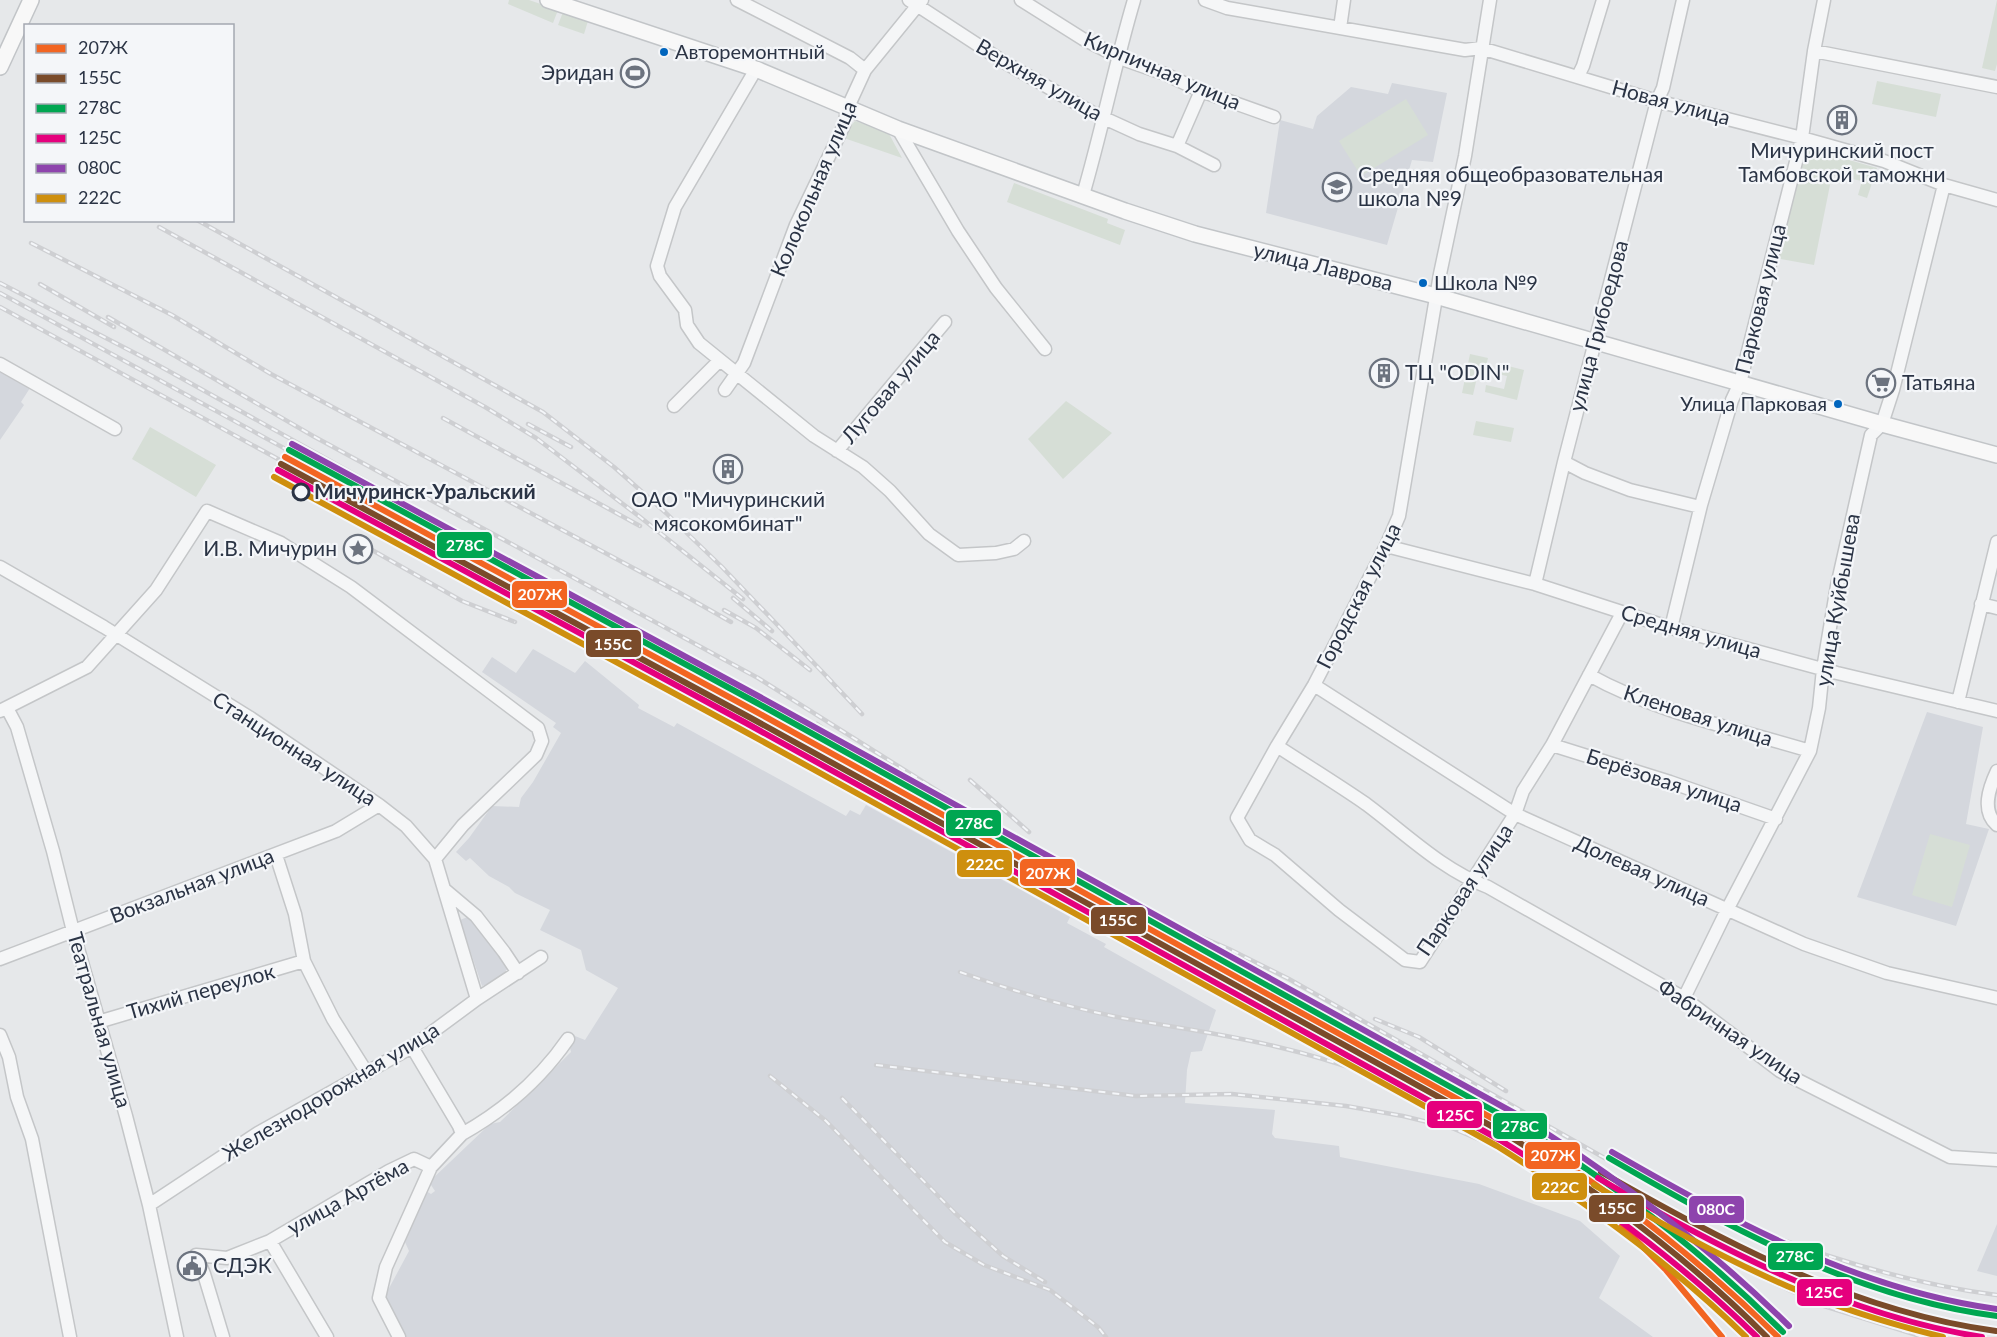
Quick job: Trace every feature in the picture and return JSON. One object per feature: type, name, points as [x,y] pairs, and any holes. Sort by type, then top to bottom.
[{"type":"main road","points":[[0,68],[31,0]]},
{"type":"main road","name":"улица Лаврова","points":[[548,0],[756,69],[898,129],[1132,213],[1219,241],[1436,296],[1997,455]]},
{"type":"street","points":[[737,0],[850,58],[865,70]]},
{"type":"street","name":"Кирпичная улица","points":[[1022,0],[1083,39],[1201,91],[1274,117]]},
{"type":"street","points":[[1083,195],[1134,0]]},
{"type":"street","name":"Новая улица","points":[[1205,0],[1227,8],[1465,50],[1481,48],[1657,101],[1884,161],[1944,184],[1997,200]]},
{"type":"street","points":[[1340,28],[1344,0]]},
{"type":"street","name":"Городская улица","points":[[1237,818],[1276,746],[1314,685],[1386,546],[1399,516],[1436,296],[1465,156],[1490,0]]},
{"type":"street","points":[[1578,76],[1603,0]]},
{"type":"street","name":"улица Грибоедова","points":[[1536,584],[1564,462],[1657,101],[1664,88],[1683,0]]},
{"type":"street","name":"Парковая улица","points":[[1671,628],[1700,507],[1732,400],[1740,382],[1802,138],[1824,0]]},
{"type":"street","name":"Колокольная улица","points":[[724,390],[744,363],[795,225],[844,125],[848,107],[865,70],[916,2]]},
{"type":"street","name":"Верхняя улица","points":[[916,2],[1004,62],[1104,118],[1139,134],[1177,146],[1214,165]]},
{"type":"street","points":[[1815,51],[1997,87]]},
{"type":"street","name":"Луговая улица","points":[[756,69],[675,207],[657,266],[660,276],[685,310],[687,325],[699,343],[782,412],[814,436],[863,467],[890,491],[929,534],[958,555],[996,554],[1014,549],[1024,541]]},
{"type":"street","points":[[1177,146],[1201,91]]},
{"type":"street","points":[[898,129],[958,231],[996,288],[1045,349]]},
{"type":"street","name":"улица Куйбышева","points":[[1684,998],[1810,751],[1838,586],[1871,435],[1882,424],[1893,390],[1944,184]]},
{"type":"street","name":"Луговая улица","points":[[837,451],[945,322]]},
{"type":"street","points":[[674,406],[720,360]]},
{"type":"street","points":[[0,364],[115,429]]},
{"type":"street","points":[[1564,462],[1585,473],[1630,490],[1700,507]]},
{"type":"street","points":[[4,709],[87,666],[117,636],[156,590],[207,511],[281,543],[351,587],[538,728],[542,741],[536,755],[463,825],[435,859]]},
{"type":"street","points":[[1958,702],[1997,542]]},
{"type":"street","name":"Средняя улица","points":[[1386,546],[1536,584],[1671,628],[1823,669],[1997,711]]},
{"type":"street","name":"Станционная улица","points":[[0,567],[249,717],[379,805],[406,826],[435,859],[477,999]]},
{"type":"street","points":[[1981,604],[1997,608]]},
{"type":"street","name":"Парковая улица","points":[[1237,818],[1250,840],[1275,855],[1339,910],[1405,960],[1420,962],[1515,814],[1523,791],[1552,745],[1622,613]]},
{"type":"street","name":"Кленовая улица","points":[[1589,675],[1618,691],[1810,751]]},
{"type":"street","name":"Долевая улица","points":[[1314,685],[1515,814],[1804,944],[1887,973],[1997,998]]},
{"type":"street","name":"Театральная улица","points":[[4,709],[17,727],[53,851],[149,1205],[177,1337]]},
{"type":"street","name":"Берёзовая улица","points":[[1552,745],[1670,782],[1776,819]]},
{"type":"street","name":"Фабричная улица","points":[[1276,746],[1365,804],[1434,857],[1471,881],[1488,887],[1684,998],[1780,1071],[1950,1157],[1997,1160]]},
{"type":"street","points":[[1997,771],[1988,798],[1988,813],[1997,825]]},
{"type":"street","name":"Вокзальная улица","points":[[0,959],[336,831],[379,805]]},
{"type":"street","points":[[276,855],[295,914],[304,962],[333,1019],[367,1073]]},
{"type":"street","points":[[444,888],[476,916],[518,973]]},
{"type":"street","name":"Железнодорожная улица","points":[[149,1205],[258,1133],[412,1047],[477,999],[542,957]]},
{"type":"street","name":"Тихий переулок","points":[[98,1022],[304,962]]},
{"type":"street","points":[[0,1035],[9,1057],[17,1096],[32,1139],[70,1337]]},
{"type":"street","points":[[399,1337],[379,1298],[386,1267],[431,1167],[462,1134],[488,1119],[512,1100],[559,1052],[568,1039]]},
{"type":"street","points":[[412,1047],[462,1134]]},
{"type":"street","name":"улица Артёма","points":[[223,1337],[196,1255],[227,1258],[270,1240],[389,1171],[414,1160],[431,1167]]},
{"type":"street","points":[[270,1240],[327,1337]]},
{"type":"shaded area","points":[[509,0],[529,0],[558,10],[553,23],[508,4]]},
{"type":"shaded area","points":[[1997,0],[1997,64],[1995,71],[1982,68]]},
{"type":"shaded area","points":[[563,12],[588,21],[584,34],[558,25]]},
{"type":"shaded area","points":[[1877,81],[1941,94],[1936,117],[1872,104]]},
{"type":"shaded area","name":"Средняя общеобразовательная школа №9","points":[[1392,83],[1447,93],[1433,162],[1412,160],[1387,245],[1266,213],[1280,120],[1313,129],[1317,116],[1351,87],[1388,94]]},
{"type":"shaded area","points":[[1406,99],[1428,135],[1361,176],[1339,141]]},
{"type":"shaded area","points":[[855,121],[888,132],[902,158],[841,137]]},
{"type":"shaded area","points":[[1804,147],[1877,168],[1867,198],[1858,195],[1862,181],[1832,175],[1814,265],[1775,258]]},
{"type":"shaded area","points":[[1014,183],[1108,219],[1107,223],[1125,230],[1120,245],[1007,202]]},
{"type":"shaded area","points":[[1470,354],[1488,358],[1484,374],[1478,373],[1473,395],[1462,393]]},
{"type":"shaded area","points":[[1500,364],[1524,370],[1517,400],[1485,392],[1486,385],[1504,389],[1507,376],[1498,374]]},
{"type":"shaded area","points":[[0,372],[30,388],[21,402],[24,405],[0,440]]},
{"type":"shaded area","points":[[1066,401],[1112,433],[1063,479],[1028,439]]},
{"type":"shaded area","points":[[1476,421],[1514,428],[1511,442],[1473,435]]},
{"type":"shaded area","points":[[150,427],[216,465],[196,497],[132,459]]},
{"type":"shaded area","points":[[533,649],[575,673],[585,661],[639,705],[638,708],[674,727],[677,723],[846,816],[850,810],[860,815],[866,805],[1070,917],[1067,923],[1106,944],[1104,947],[1216,1010],[1202,1051],[1191,1052],[1187,1070],[1185,1103],[1275,1110],[1272,1134],[1275,1138],[1339,1146],[1340,1157],[1479,1184],[1580,1221],[1620,1256],[1599,1298],[1653,1337],[405,1337],[385,1298],[409,1251],[405,1242],[426,1191],[431,1194],[435,1191],[429,1182],[490,1124],[500,1122],[571,1052],[569,1044],[575,1036],[585,1040],[618,988],[586,970],[581,950],[540,930],[550,910],[515,893],[489,876],[470,858],[466,861],[456,852],[492,806],[519,807],[521,798],[533,782],[561,733],[553,727],[556,723],[482,672],[492,657],[516,673]]},
{"type":"shaded area","points":[[1927,712],[1983,727],[1966,824],[1989,829],[1956,926],[1857,897]]},
{"type":"shaded area","points":[[1930,834],[1970,845],[1952,907],[1912,895]]},
{"type":"shaded area","points":[[470,916],[508,968],[498,980],[482,986],[460,920]]},
{"type":"shaded area","points":[[1997,1224],[1997,1276],[1977,1271]]},
{"type":"railway","points":[[201,222],[543,412],[614,467],[666,513],[722,567],[832,682]]},
{"type":"railway","points":[[159,227],[485,407],[536,438],[743,599]]},
{"type":"railway","points":[[31,243],[172,315],[271,374],[731,622]]},
{"type":"railway","points":[[0,283],[156,364],[611,617]]},
{"type":"railway","points":[[40,284],[114,327]]},
{"type":"railway","points":[[0,293],[987,832]]},
{"type":"railway","points":[[0,307],[748,716]]},
{"type":"railway","points":[[108,317],[313,436],[758,678],[965,808],[1023,849]]},
{"type":"railway","points":[[443,418],[640,526]]},
{"type":"railway","points":[[528,424],[571,447]]},
{"type":"railway","points":[[365,546],[462,601],[515,622]]},
{"type":"railway","points":[[733,598],[772,631]]},
{"type":"railway","points":[[724,610],[756,628],[810,670]]},
{"type":"railway","points":[[827,677],[862,714]]},
{"type":"railway","points":[[817,724],[848,747]]},
{"type":"railway","points":[[970,780],[1029,832]]},
{"type":"railway","points":[[1039,853],[1161,921]]},
{"type":"railway","points":[[1155,917],[1229,949],[1289,979],[1661,1190],[1743,1225],[1826,1255],[1910,1279],[1997,1295]]},
{"type":"railway","points":[[960,972],[1081,1009],[1217,1034],[1298,1052],[1368,1074],[1457,1114]]},
{"type":"railway","points":[[1375,1019],[1419,1037],[1506,1091]]},
{"type":"railway","points":[[876,1065],[1136,1096],[1232,1094],[1346,1106],[1452,1128],[1520,1157]]},
{"type":"railway","points":[[770,1076],[826,1121],[945,1242],[984,1265],[1050,1290],[1098,1327],[1106,1337]]},
{"type":"railway","points":[[842,1098],[955,1213],[1003,1256],[1045,1282]]},
{"type":"railway","points":[[1558,1148],[1615,1181],[1714,1250],[1767,1280],[1824,1306],[1923,1337]]},
{"type":"transit line","name":"080С","points":[[292,444],[760,697],[1516,1114],[1589,1161],[1658,1212],[1725,1267],[1789,1326]]},
{"type":"transit line","name":"278С","points":[[289,450],[757,703],[1512,1121],[1585,1168],[1654,1218],[1720,1273],[1783,1332]]},
{"type":"transit line","name":"207Ж","points":[[285,457],[753,710],[1508,1127],[1615,1198],[1649,1224],[1715,1278],[1778,1337]]},
{"type":"transit line","name":"155С","points":[[281,464],[749,717],[1504,1133],[1540,1155],[1642,1228],[1706,1280],[1767,1337]]},
{"type":"transit line","name":"125С","points":[[278,470],[746,723],[1500,1140],[1602,1207],[1634,1231],[1697,1282],[1757,1337]]},
{"type":"transit line","name":"222С","points":[[274,477],[742,730],[1497,1146],[1563,1189],[1627,1235],[1688,1284],[1746,1337]]},
{"type":"transit line","name":"080С","points":[[1612,1152],[1750,1227],[1846,1269],[1945,1300],[1997,1309]]},
{"type":"transit line","name":"278С","points":[[1609,1158],[1748,1234],[1844,1277],[1894,1294],[1945,1307],[1997,1316]]},
{"type":"transit line","name":"155С","points":[[1601,1172],[1695,1224],[1791,1271],[1891,1308],[1943,1322],[1996,1331]]},
{"type":"transit line","name":"125С","points":[[1598,1178],[1689,1229],[1782,1275],[1880,1313],[1930,1327],[1982,1337]]},
{"type":"transit line","name":"222С","points":[[1594,1185],[1713,1251],[1787,1286],[1864,1315],[1943,1337]]},
{"type":"transit line","name":"207Ж","points":[[1622,1226],[1666,1270],[1722,1337]]},
{"type":"place","name":"Авторемонтный","points":[[664,52]]},
{"type":"place","name":"Эридан","points":[[635,73]]},
{"type":"place","name":"Мичуринский пост Тамбовской таможни","points":[[1842,120]]},
{"type":"place","name":"Средняя общеобразовательная школа №9","points":[[1337,187]]},
{"type":"place","name":"Школа №9","points":[[1423,283]]},
{"type":"place","name":"ТЦ \"ODIN\"","points":[[1384,373]]},
{"type":"place","name":"Татьяна","points":[[1881,383]]},
{"type":"place","name":"Улица Парковая","points":[[1838,404]]},
{"type":"place","name":"ОАО \"Мичуринский мясокомбинат\"","points":[[728,469]]},
{"type":"place","name":"Мичуринск-Уральский","points":[[301,492]]},
{"type":"place","name":"И.В. Мичурин","points":[[358,549]]},
{"type":"place","name":"СДЭК","points":[[192,1266]]}]
